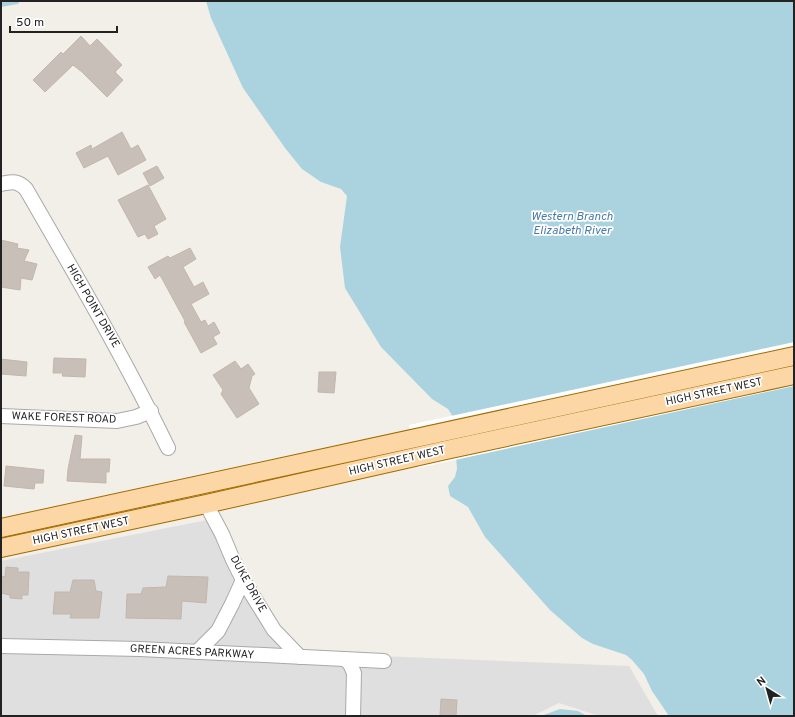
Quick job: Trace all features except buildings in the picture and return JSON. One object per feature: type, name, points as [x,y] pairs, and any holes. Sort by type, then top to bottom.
[{"type":"main road","name":"HIGH STREET WEST","points":[[1,528],[794,356]]},
{"type":"main road","name":"HIGH STREET WEST","points":[[1,548],[206,504],[416,456],[794,375]]},
{"type":"street","name":"HIGH POINT DRIVE","points":[[1,184],[15,182],[23,185],[26,189],[114,342],[168,448]]},
{"type":"street","name":"WAKE FOREST ROAD","points":[[1,416],[117,421],[136,417],[150,411]]},
{"type":"street","name":"DUKE DRIVE","points":[[206,504],[222,534],[233,560],[274,630],[300,657]]},
{"type":"street","points":[[197,652],[218,632],[244,580]]},
{"type":"street","name":"GREEN ACRES PARKWAY","points":[[1,646],[135,649],[384,661]]},
{"type":"street","points":[[345,659],[350,664],[354,673],[353,716]]},
{"type":"shaded area","points":[[222,517],[259,610],[276,636],[306,653],[629,666],[658,716],[599,716],[559,703],[533,716],[1,716],[1,561]]},
{"type":"water","points":[[1,1],[20,1],[18,4],[1,7]]},
{"type":"water","name":"Western Branch Elizabeth River","points":[[206,1],[794,1],[794,716],[669,716],[652,691],[644,674],[632,660],[626,655],[593,644],[582,638],[550,610],[485,537],[468,507],[450,496],[448,486],[455,477],[457,469],[453,417],[448,409],[432,399],[381,347],[345,288],[340,247],[347,196],[341,189],[321,182],[302,169],[285,148],[243,88],[211,18]]},
{"type":"water","points":[[560,709],[578,711],[587,716],[541,716]]},
{"type":"pier","points":[[794,342],[794,386],[418,468],[409,425]]}]
